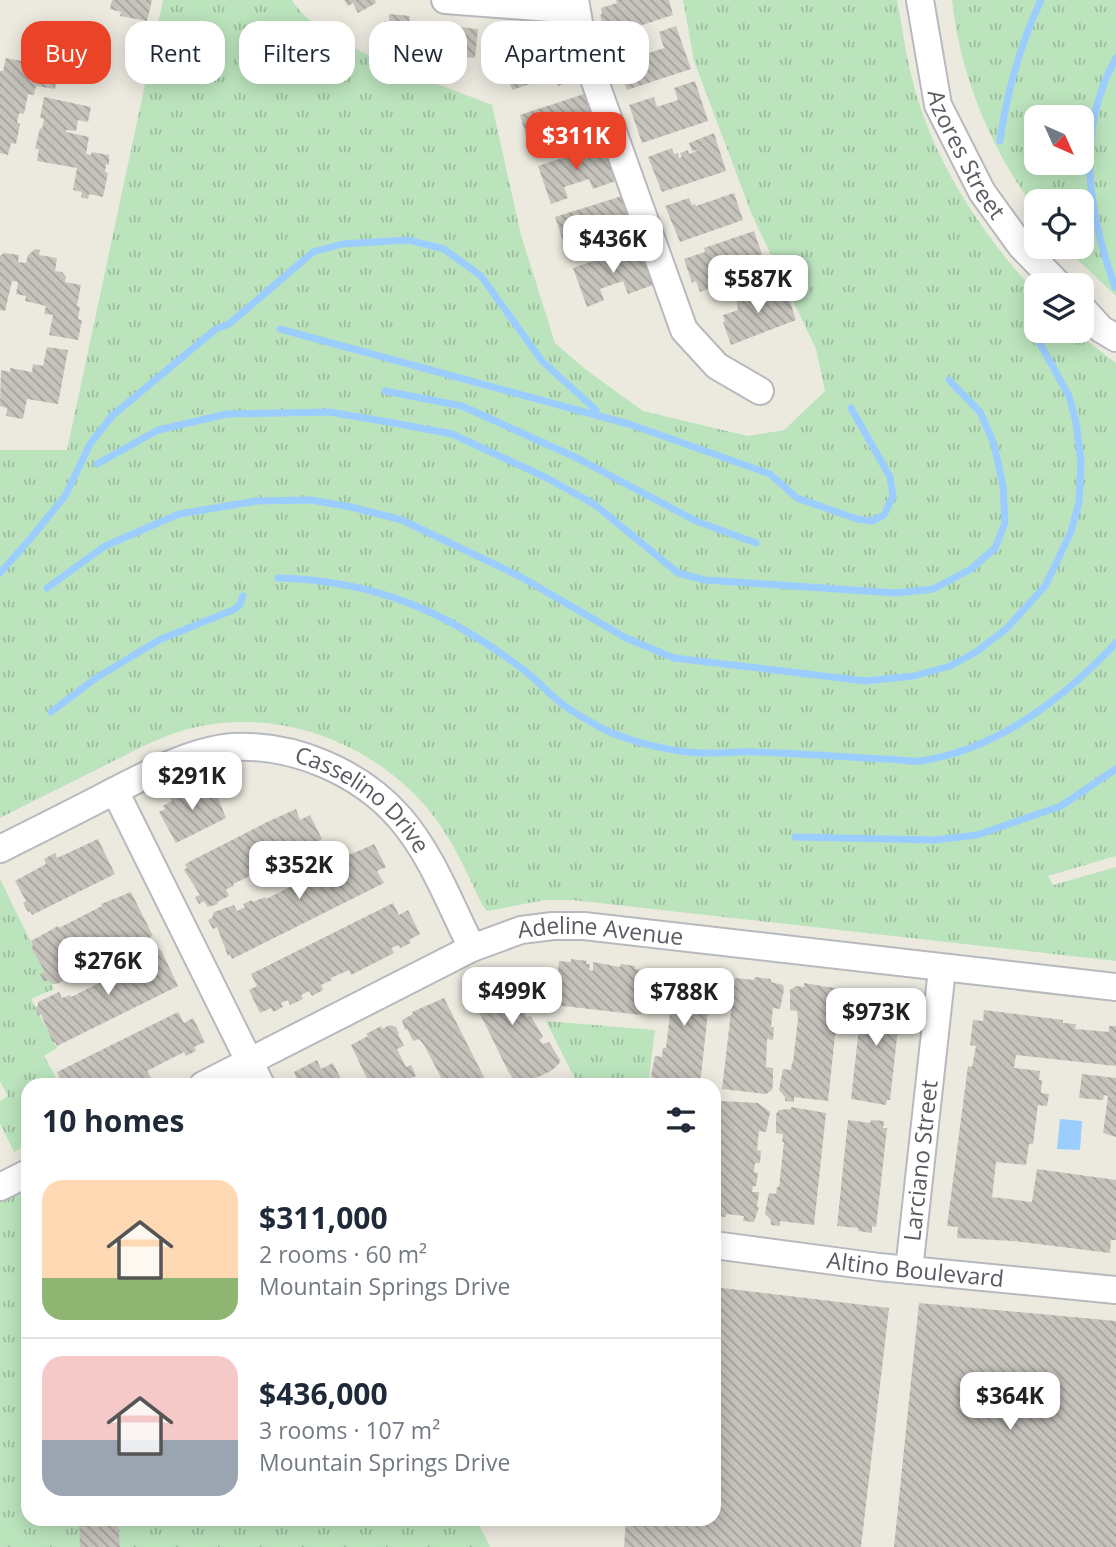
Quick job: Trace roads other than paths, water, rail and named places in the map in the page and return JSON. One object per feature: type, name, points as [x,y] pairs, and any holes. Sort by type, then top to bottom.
[{"type":"street","points":[[444,0],[575,5],[584,51],[684,330],[717,366],[760,391]]},
{"type":"street","name":"Azores Street","points":[[920,0],[938,105],[982,192],[1021,246],[1047,273]]},
{"type":"street","points":[[1094,321],[1116,338]]},
{"type":"street","name":"Casselino Drive","points":[[0,849],[115,791],[191,757],[231,747],[259,748],[308,758],[340,771],[379,798],[406,826],[430,863],[472,948]]},
{"type":"street","points":[[115,791],[256,1073]]},
{"type":"street","name":"Adeline Avenue","points":[[234,1078],[256,1073],[472,948],[521,930],[553,926],[584,926],[1116,988]]},
{"type":"street","name":"Larciano Street","points":[[909,1270],[942,968]]},
{"type":"street","points":[[0,1187],[21,1176]]},
{"type":"street","name":"Altino Boulevard","points":[[721,1246],[909,1270],[1116,1290]]},
{"type":"water","points":[[1060,1119],[1082,1121],[1080,1150],[1057,1149]]},
{"type":"waterway","points":[[1000,141],[1015,69],[1041,0]]},
{"type":"waterway","points":[[1115,287],[1098,230],[1090,172],[1095,114],[1103,86],[1116,58]]},
{"type":"waterway","points":[[0,573],[65,496],[90,444],[112,416],[216,329],[229,324],[313,252],[342,244],[408,240],[444,249],[481,276],[542,361],[596,410]]},
{"type":"waterway","points":[[280,329],[632,425],[770,474],[797,498],[857,519],[872,521],[884,515],[893,496],[890,477],[851,408]]},
{"type":"waterway","points":[[47,588],[105,546],[179,514],[257,501],[311,500],[402,520],[521,577],[626,638],[674,658],[865,681],[914,676],[950,666],[976,652],[1006,629],[1045,586],[1071,532],[1079,502],[1081,462],[1076,422],[1069,396],[1040,343]]},
{"type":"waterway","points":[[97,464],[158,430],[227,414],[329,412],[452,434],[545,477],[594,504],[678,573],[705,580],[896,593],[933,589],[971,569],[995,548],[1005,523],[1003,486],[994,444],[980,412],[949,380]]},
{"type":"waterway","points":[[385,391],[462,406],[577,458],[696,521],[756,543]]},
{"type":"waterway","points":[[278,578],[346,585],[407,602],[464,630],[492,648],[527,672],[565,706],[601,728],[643,743],[696,753],[748,752],[915,761],[948,755],[976,746],[1027,718],[1074,683],[1116,643]]},
{"type":"waterway","points":[[51,712],[96,678],[159,640],[235,609],[243,596]]},
{"type":"waterway","points":[[795,837],[935,840],[977,835],[1061,806],[1116,769]]}]
